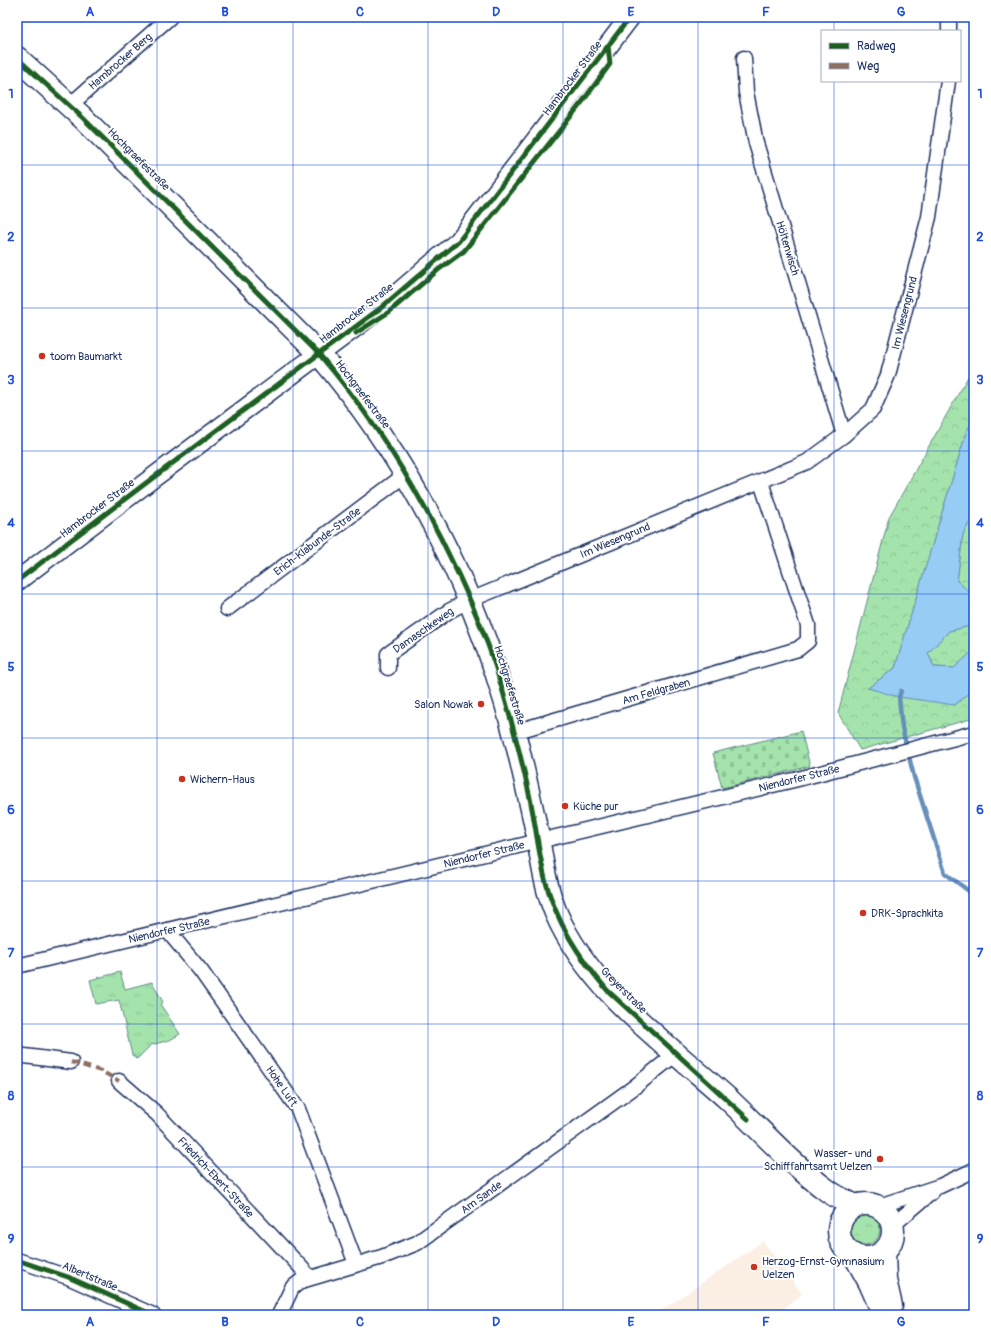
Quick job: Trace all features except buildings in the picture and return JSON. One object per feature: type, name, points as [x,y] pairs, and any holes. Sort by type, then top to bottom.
[{"type":"main road","name":"Hochgraefestraße","points":[[17,58],[69,106],[319,354],[348,387],[376,427],[406,474],[442,539],[470,600],[495,666],[514,732],[528,789],[538,841]]},
{"type":"main road","name":"Greyerstraße","points":[[538,841],[545,880],[556,911],[570,941],[587,966],[607,990],[730,1101],[770,1141],[829,1192],[856,1206]]},
{"type":"main road","name":"Greyerstraße","points":[[770,1141],[839,1225]]},
{"type":"main road","points":[[855,1256],[865,1258],[875,1257],[884,1252],[890,1244],[893,1235],[893,1226],[888,1214],[879,1206],[867,1204],[856,1206],[848,1210],[839,1225],[839,1235],[842,1244],[855,1256],[870,1283],[884,1315]]},
{"type":"main road","points":[[884,1252],[885,1280],[893,1315]]},
{"type":"street","name":"Hambrocker Berg","points":[[69,106],[170,17]]},
{"type":"street","name":"Hambrocker Straße","points":[[17,581],[382,307],[459,241],[630,17]]},
{"type":"street","points":[[949,17],[949,30]]},
{"type":"street","name":"Höltenwisch","points":[[744,58],[746,92],[756,143],[844,434]]},
{"type":"street","name":"Im Wiesengrund","points":[[470,600],[807,462],[844,434],[873,409],[888,375],[929,217],[948,82]]},
{"type":"street","name":"Erich-Klabunde-Straße","points":[[227,609],[406,474]]},
{"type":"street","name":"Am Feldgraben","points":[[514,732],[798,649],[808,641],[808,625],[761,482]]},
{"type":"street","name":"Damaschkeweg","points":[[388,668],[388,654],[449,611],[470,600]]},
{"type":"street","name":"Niendorfer Straße","points":[[17,966],[798,779],[974,733]]},
{"type":"street","name":"Hohe Luft","points":[[167,930],[201,971],[298,1109],[356,1264]]},
{"type":"street","name":"Am Sande","points":[[279,1315],[292,1288],[301,1281],[310,1277],[382,1257],[417,1243],[633,1088],[677,1053]]},
{"type":"street","points":[[17,1055],[71,1062]]},
{"type":"street","name":"Friedrich-Ebert-Straße","points":[[119,1081],[157,1114],[310,1277]]},
{"type":"street","points":[[879,1206],[940,1186],[974,1170]]},
{"type":"street","points":[[893,1226],[940,1186]]},
{"type":"street","name":"Albertstraße","points":[[17,1260],[68,1277],[153,1315]]},
{"type":"shaded area","name":"Herzog-Ernst-Gymnasium Uelzen","points":[[763,1241],[802,1294],[784,1308],[789,1315],[655,1315]]},
{"type":"green space","points":[[974,366],[974,420],[967,430],[895,668],[868,688],[955,705],[974,688],[974,718],[860,750],[838,713],[889,517]]},
{"type":"green space","points":[[974,514],[974,596],[957,581],[963,534]]},
{"type":"green space","points":[[974,625],[974,641],[970,654],[954,668],[934,667],[928,653],[949,631]]},
{"type":"green space","points":[[801,731],[810,766],[722,788],[713,753]]},
{"type":"green space","points":[[120,972],[125,989],[152,982],[163,1002],[160,1004],[180,1034],[170,1040],[151,1045],[137,1059],[132,1055],[119,1000],[96,1004],[90,980]]},
{"type":"green space","points":[[865,1215],[876,1219],[880,1230],[876,1241],[865,1245],[854,1241],[850,1230],[854,1219]]},
{"type":"water","points":[[974,420],[974,514],[963,534],[957,581],[974,596],[974,625],[949,631],[928,653],[934,667],[954,668],[974,650],[974,688],[955,705],[899,697],[868,688],[895,668],[967,430]]},
{"type":"waterway","points":[[901,691],[899,697],[902,728],[914,777],[945,873],[974,895]]},
{"type":"marked path","points":[[71,1062],[101,1071],[119,1081]]},
{"type":"cycle path","points":[[17,581],[382,307],[459,241],[630,17]]},
{"type":"cycle path","points":[[356,333],[389,312],[438,270],[464,251],[583,101],[610,64],[608,46]]},
{"type":"cycle path","points":[[17,58],[83,118],[319,354],[340,379],[379,432],[430,517],[445,546],[488,645],[496,668],[521,758],[545,879],[555,910],[562,924],[578,952],[607,990],[748,1119]]},
{"type":"cycle path","points":[[17,1260],[68,1277],[153,1315]]},
{"type":"place","name":"toom Baumarkt","points":[[42,356]]},
{"type":"place","name":"Salon Nowak","points":[[481,704]]},
{"type":"place","name":"Wichern-Haus","points":[[182,779]]},
{"type":"place","name":"Küche pur","points":[[565,806]]},
{"type":"place","name":"DRK-Sprachkita","points":[[863,913]]},
{"type":"place","name":"Wasser- und Schifffahrtsamt Uelzen","points":[[880,1159]]},
{"type":"place","name":"Herzog-Ernst-Gymnasium Uelzen","points":[[754,1267]]}]
